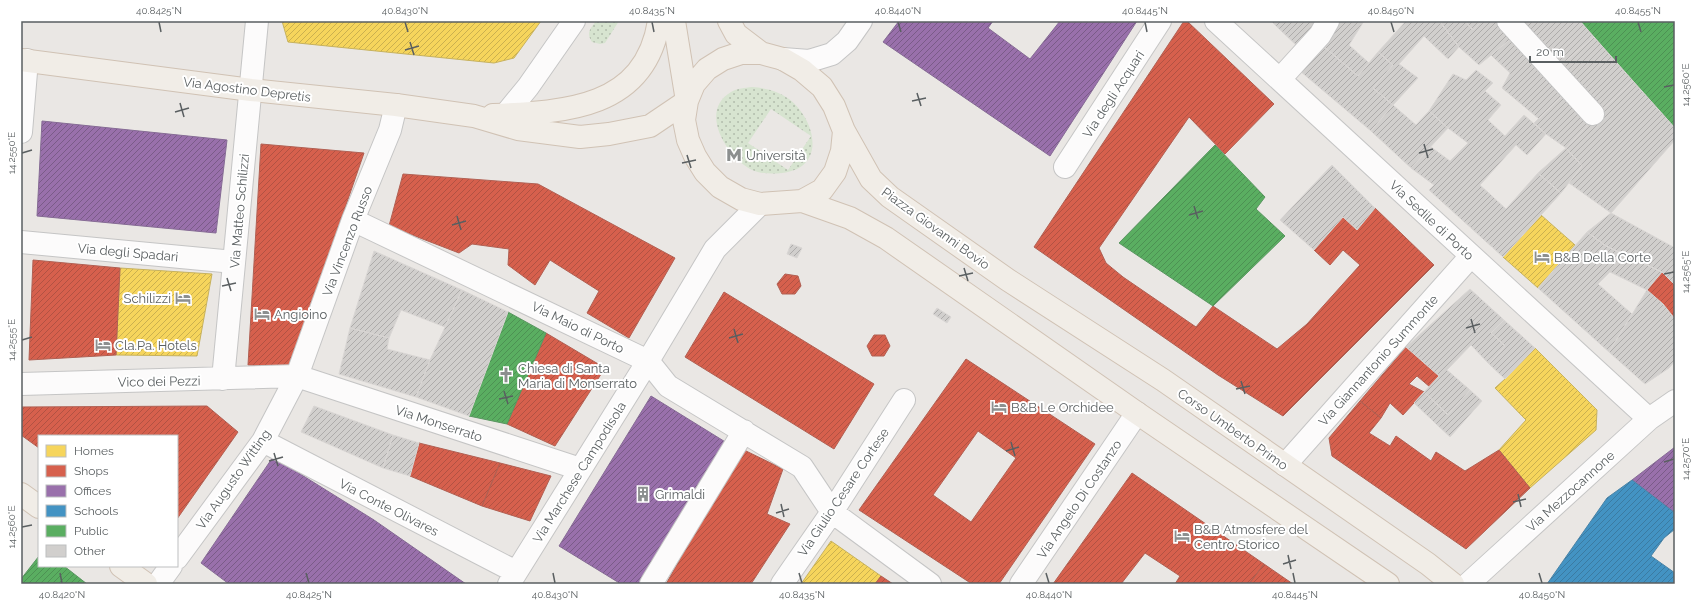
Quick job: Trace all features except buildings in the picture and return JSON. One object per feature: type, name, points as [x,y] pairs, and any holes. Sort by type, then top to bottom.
[{"type":"main road","points":[[474,116],[523,114],[582,106],[604,98],[624,85],[639,72],[650,54],[658,32],[659,21]]},
{"type":"main road","name":"Piazza Giovanni Bovio","points":[[674,21],[687,101]]},
{"type":"main road","name":"Piazza Giovanni Bovio","points":[[729,21],[736,34],[761,53]]},
{"type":"main road","name":"Piazza Giovanni Bovio","points":[[1008,280],[890,198],[871,179],[844,131],[834,106],[822,87],[802,70],[783,59],[761,53],[742,53],[723,59],[707,69],[694,84],[687,101],[684,120],[688,140],[695,156],[705,172],[720,187],[741,199],[760,204],[802,201],[850,218],[886,238],[1137,413]]},
{"type":"main road","name":"Via Agostino Depretis","points":[[24,60],[251,90],[396,105],[474,116]]},
{"type":"main road","points":[[474,116],[518,129],[580,137],[609,134],[650,126],[687,101]]},
{"type":"main road","name":"Piazza Giovanni Bovio","points":[[802,201],[822,190],[836,172],[842,151],[844,131]]},
{"type":"main road","name":"Corso Umberto Primo","points":[[1008,280],[1163,380],[1428,564],[1453,584]]},
{"type":"main road","points":[[1137,413],[1388,584]]},
{"type":"main road","points":[[21,494],[38,506]]},
{"type":"main road","points":[[122,567],[146,584]]},
{"type":"street","name":"Via Matteo Schilizzi","points":[[223,380],[257,21]]},
{"type":"street","points":[[505,115],[528,87],[574,21]]},
{"type":"street","points":[[783,59],[809,61],[832,54],[847,41],[861,21]]},
{"type":"street","name":"Via degli Acquari","points":[[1065,167],[1160,21]]},
{"type":"street","name":"Via Sedile di Porto","points":[[1216,21],[1649,419]]},
{"type":"street","points":[[1280,79],[1320,35],[1328,21]]},
{"type":"street","points":[[1508,21],[1593,114]]},
{"type":"street","points":[[21,132],[24,60]]},
{"type":"street","name":"Via Vincenzo Russo","points":[[297,376],[353,220],[390,130],[396,105]]},
{"type":"street","name":"Via Marchese Campodisola","points":[[512,578],[648,361],[715,249],[760,204]]},
{"type":"street","name":"Via Maio di Porto","points":[[353,220],[648,361],[668,386],[802,467],[832,512]]},
{"type":"street","name":"Via degli Spadari","points":[[21,242],[234,262]]},
{"type":"street","name":"Via Giannantonio Summonte","points":[[1285,465],[1471,256]]},
{"type":"street","name":"Vico dei Pezzi","points":[[21,384],[223,380],[297,376]]},
{"type":"street","name":"Via Augusto Witting","points":[[178,557],[263,442],[297,376]]},
{"type":"street","name":"Via Monserrato","points":[[297,376],[580,470]]},
{"type":"street","name":"Via Giulio Cesare Cortese","points":[[782,584],[832,512],[904,400]]},
{"type":"street","name":"Via Mezzocannone","points":[[1468,584],[1649,419],[1675,400]]},
{"type":"street","name":"Via Angelo Di Costanzo","points":[[1021,584],[1137,413]]},
{"type":"street","points":[[651,584],[744,431]]},
{"type":"street","name":"Via Conte Olivares","points":[[263,442],[512,578]]},
{"type":"street","points":[[832,512],[930,584]]},
{"type":"street","points":[[158,584],[170,567]]},
{"type":"green space","points":[[596,21],[619,21],[605,43],[600,44],[592,42],[590,39],[590,31]]},
{"type":"green space","points":[[752,87],[767,89],[785,96],[798,108],[806,119],[811,130],[812,142],[811,153],[806,162],[796,169],[782,173],[767,173],[752,170],[734,155],[720,134],[717,122],[717,111],[721,100],[733,91]],"holes":[[[771,109],[811,136],[788,170],[748,143]]]},
{"type":"place","name":"Università","points":[[734,155]]},
{"type":"place","name":"B&B Della Corte","points":[[1542,257]]},
{"type":"place","name":"Schilizzi","points":[[183,298]]},
{"type":"place","name":"Angioino","points":[[262,314]]},
{"type":"place","name":"Cla.Pa. Hotels","points":[[103,345]]},
{"type":"place","name":"Chiesa di Santa Maria di Monserrato","points":[[506,375]]},
{"type":"place","name":"B&B Le Orchidee","points":[[999,407]]},
{"type":"place","name":"Grimaldi","points":[[643,494]]},
{"type":"place","name":"B&B Atmosfere del Centro Storico","points":[[1182,536]]}]
